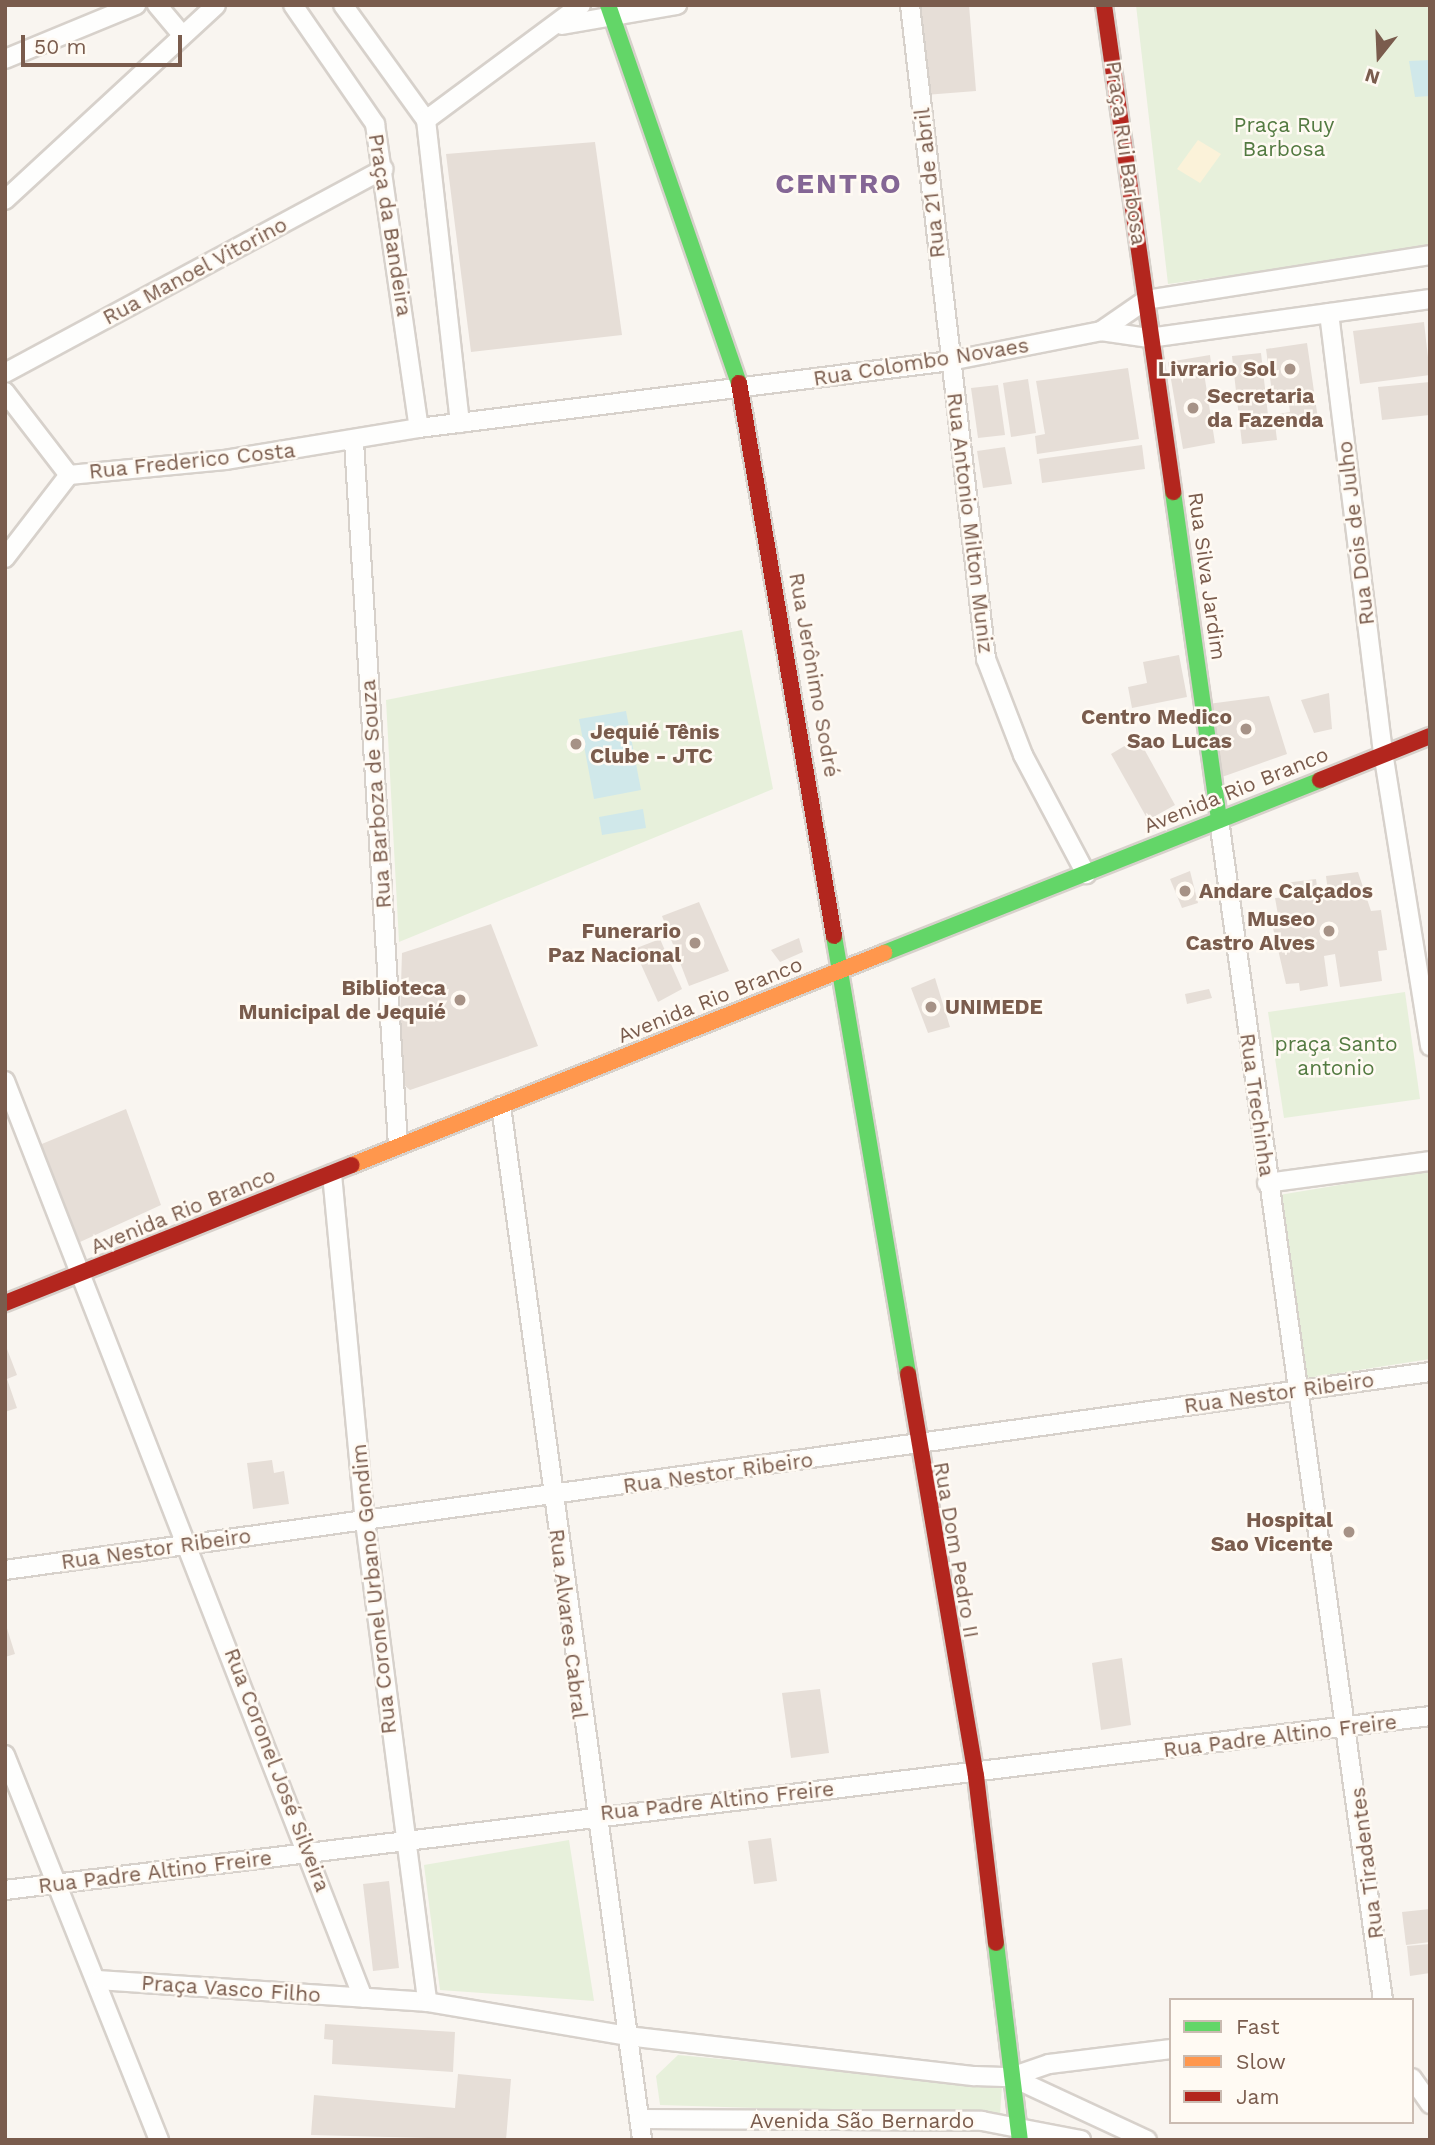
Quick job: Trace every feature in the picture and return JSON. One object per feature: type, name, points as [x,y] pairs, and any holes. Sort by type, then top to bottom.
[{"type":"main road","name":"Praça Rui Barbosa","points":[[1104,5],[1146,300],[1149,338]]},
{"type":"main road","points":[[610,10],[741,389]]},
{"type":"main road","name":"Rua Silva Jardim","points":[[1149,338],[1219,820]]},
{"type":"main road","name":"Rua Jerônimo Sodré","points":[[741,389],[843,969]]},
{"type":"main road","name":"Avenida Rio Branco","points":[[5,1303],[1086,874],[1383,752],[1430,736]]},
{"type":"main road","name":"Rua Dom Pedro II","points":[[843,969],[915,1446],[976,1776],[1019,2131]]},
{"type":"street","points":[[5,59],[136,5]]},
{"type":"street","points":[[157,5],[180,32]]},
{"type":"street","points":[[5,200],[180,32],[216,5]]},
{"type":"street","name":"Praça da Bandeira","points":[[293,5],[363,100],[384,169],[419,428]]},
{"type":"street","name":"Praça da Bandeira","points":[[343,5],[426,120],[460,423]]},
{"type":"street","points":[[426,120],[562,25],[581,5]]},
{"type":"street","points":[[562,25],[610,10],[677,5]]},
{"type":"street","name":"Rua 21 de abril","points":[[910,5],[950,361]]},
{"type":"street","name":"Rua Manoel Vitorino","points":[[5,373],[384,169]]},
{"type":"street","points":[[1101,331],[1146,300],[1430,255]]},
{"type":"street","points":[[1101,331],[1149,338],[1430,299]]},
{"type":"street","name":"Rua Dois de Julho","points":[[1329,313],[1383,752],[1430,1046]]},
{"type":"street","name":"Rua Colombo Novaes","points":[[460,423],[950,361],[1101,331]]},
{"type":"street","name":"Rua Antonio Milton Muniz","points":[[950,361],[986,659],[1023,755],[1086,874]]},
{"type":"street","points":[[5,392],[69,475]]},
{"type":"street","name":"Rua Frederico Costa","points":[[5,558],[69,475],[354,442],[419,428],[460,423]]},
{"type":"street","name":"Rua Barboza de Souza","points":[[354,442],[398,1146]]},
{"type":"street","name":"Rua Trechinha","points":[[1219,820],[1297,1391],[1350,1727]]},
{"type":"street","name":"Rua Coronel José Silveira","points":[[5,1081],[311,1854],[363,1998]]},
{"type":"street","name":"Rua Alvares Cabral","points":[[501,1107],[593,1814],[642,2140]]},
{"type":"street","points":[[1268,1184],[1430,1161]]},
{"type":"street","name":"Rua Coronel Urbano Gondim","points":[[332,1174],[365,1522],[403,1841],[427,2002]]},
{"type":"street","name":"Rua Nestor Ribeiro","points":[[5,1570],[187,1543],[365,1522],[915,1446],[1430,1372]]},
{"type":"street","name":"Rua Padre Altino Freire","points":[[5,1890],[311,1854],[593,1814],[976,1776],[1430,1716]]},
{"type":"street","name":"Rua Tiradentes","points":[[1350,1727],[1383,1998]]},
{"type":"street","points":[[5,1755],[56,1883],[99,1980],[159,2140]]},
{"type":"street","name":"Praça Vasco Filho","points":[[99,1980],[427,2002],[627,2036]]},
{"type":"street","points":[[627,2036],[1011,2077],[1147,2140]]},
{"type":"street","points":[[1011,2077],[1049,2063],[1169,2049]]},
{"type":"street","points":[[1414,2080],[1430,2104]]},
{"type":"street","name":"Avenida São Bernardo","points":[[640,2119],[1019,2131],[1081,2140]]},
{"type":"green space","name":"Praça Ruy Barbosa","points":[[1136,5],[1430,5],[1430,248],[1168,284]]},
{"type":"green space","name":"Jequié Tênis Clube - JTC","points":[[742,630],[773,789],[399,942],[386,700]]},
{"type":"green space","name":"praça Santo antonio","points":[[1405,992],[1420,1099],[1284,1118],[1268,1012]]},
{"type":"green space","points":[[1430,1170],[1430,1359],[1301,1379],[1273,1196]]},
{"type":"green space","points":[[569,1840],[594,2001],[440,1990],[424,1865]]},
{"type":"green space","points":[[678,2055],[1002,2085],[1000,2116],[660,2105],[656,2076]]},
{"type":"sand","points":[[1198,140],[1221,154],[1200,183],[1177,169]]},
{"type":"water","points":[[1430,60],[1430,96],[1415,97],[1409,61]]},
{"type":"water","points":[[626,711],[641,790],[594,799],[579,719]]},
{"type":"water","points":[[643,809],[646,828],[602,835],[599,817]]},
{"type":"building","points":[[969,5],[976,91],[925,95],[911,6]]},
{"type":"building","points":[[595,142],[622,335],[471,352],[446,154]]},
{"type":"building","points":[[1424,322],[1430,375],[1360,384],[1353,331]]},
{"type":"building","name":"Livrario Sol","points":[[1307,343],[1318,419],[1279,425],[1278,414],[1290,412],[1287,390],[1272,392],[1266,349]]},
{"type":"building","points":[[1261,353],[1269,424],[1275,424],[1277,440],[1242,444],[1232,356]]},
{"type":"building","name":"Secretaria da Fazenda","points":[[1210,355],[1212,371],[1204,373],[1215,443],[1183,449],[1168,362]]},
{"type":"building","points":[[1128,368],[1139,439],[1037,454],[1035,436],[1045,434],[1036,381]]},
{"type":"building","points":[[1028,379],[1036,433],[1011,437],[1003,383]]},
{"type":"building","points":[[1430,382],[1430,415],[1382,420],[1378,387]]},
{"type":"building","points":[[998,385],[1005,435],[978,438],[971,388]]},
{"type":"building","points":[[1142,445],[1145,469],[1042,483],[1039,459]]},
{"type":"building","points":[[1005,447],[1012,484],[983,488],[977,451]]},
{"type":"building","points":[[1179,655],[1187,697],[1132,708],[1128,687],[1147,683],[1143,662]]},
{"type":"building","points":[[1329,693],[1332,729],[1314,733],[1301,700]]},
{"type":"building","name":"Centro Medico Sao Lucas","points":[[1269,696],[1287,754],[1222,777],[1208,704]]},
{"type":"building","points":[[1138,738],[1175,805],[1148,820],[1111,754]]},
{"type":"building","name":"Andare Calçados","points":[[1190,871],[1198,903],[1182,908],[1170,879]]},
{"type":"building","points":[[1358,872],[1371,911],[1381,910],[1387,950],[1378,951],[1382,981],[1340,987],[1335,954],[1324,956],[1328,986],[1300,991],[1299,983],[1286,984],[1273,928],[1280,926],[1275,898],[1287,897],[1285,883],[1316,879],[1318,893],[1328,892],[1326,876]]},
{"type":"building","name":"Funerario Paz Nacional","points":[[699,902],[729,971],[689,986],[662,916]]},
{"type":"building","name":"Biblioteca Municipal de Jequié","points":[[491,924],[538,1046],[410,1090],[398,1080],[402,953]]},
{"type":"building","points":[[799,938],[803,952],[780,962],[771,950]]},
{"type":"building","points":[[660,939],[682,989],[658,1002],[634,949]]},
{"type":"building","name":"UNIMEDE","points":[[935,978],[950,1027],[928,1033],[911,988]]},
{"type":"building","points":[[1209,989],[1212,998],[1187,1004],[1185,994]]},
{"type":"building","points":[[126,1109],[161,1205],[80,1242],[37,1146]]},
{"type":"building","points":[[7,1349],[17,1375],[7,1379],[17,1408],[5,1412]]},
{"type":"building","points":[[272,1460],[274,1473],[284,1471],[289,1504],[253,1509],[247,1463]]},
{"type":"building","points":[[5,1622],[15,1654],[5,1657]]},
{"type":"building","points":[[1122,1658],[1131,1725],[1101,1730],[1092,1663]]},
{"type":"building","points":[[820,1689],[829,1753],[791,1758],[782,1693]]},
{"type":"building","points":[[771,1838],[777,1881],[754,1884],[748,1841]]},
{"type":"building","points":[[389,1881],[399,1968],[373,1971],[363,1884]]},
{"type":"building","points":[[1430,1909],[1430,1942],[1406,1945],[1402,1912]]},
{"type":"building","points":[[1430,1944],[1430,1973],[1410,1976],[1407,1946]]},
{"type":"building","points":[[325,2024],[455,2032],[453,2072],[332,2064],[333,2040],[324,2039]]},
{"type":"building","points":[[458,2074],[511,2079],[506,2140],[311,2135],[314,2095],[455,2108]]},
{"type":"traffic: fast","points":[[608,5],[739,383]]},
{"type":"traffic: fast","points":[[1173,492],[1219,820]]},
{"type":"traffic: fast","points":[[884,953],[1320,780]]},
{"type":"traffic: fast","points":[[834,936],[908,1374]]},
{"type":"traffic: fast","points":[[996,1943],[1020,2140]]},
{"type":"traffic: slow","points":[[352,1165],[884,953]]},
{"type":"traffic: jam","points":[[1104,5],[1173,492]]},
{"type":"traffic: jam","points":[[739,383],[834,936]]},
{"type":"traffic: jam","points":[[1320,780],[1430,736]]},
{"type":"traffic: jam","points":[[5,1303],[352,1165]]},
{"type":"traffic: jam","points":[[908,1374],[976,1776],[996,1943]]},
{"type":"place","name":"Livrario Sol","points":[[1290,369]]},
{"type":"place","name":"Secretaria da Fazenda","points":[[1193,408]]},
{"type":"place","name":"Centro Medico Sao Lucas","points":[[1246,729]]},
{"type":"place","name":"Jequié Tênis Clube - JTC","points":[[576,744]]},
{"type":"place","name":"Andare Calçados","points":[[1185,891]]},
{"type":"place","name":"Museo Castro Alves","points":[[1329,931]]},
{"type":"place","name":"Funerario Paz Nacional","points":[[695,943]]},
{"type":"place","name":"Biblioteca Municipal de Jequié","points":[[460,1000]]},
{"type":"place","name":"UNIMEDE","points":[[931,1007]]},
{"type":"place","name":"Hospital Sao Vicente","points":[[1349,1532]]},
{"type":"district","name":"CENTRO","points":[[839,184]]}]
